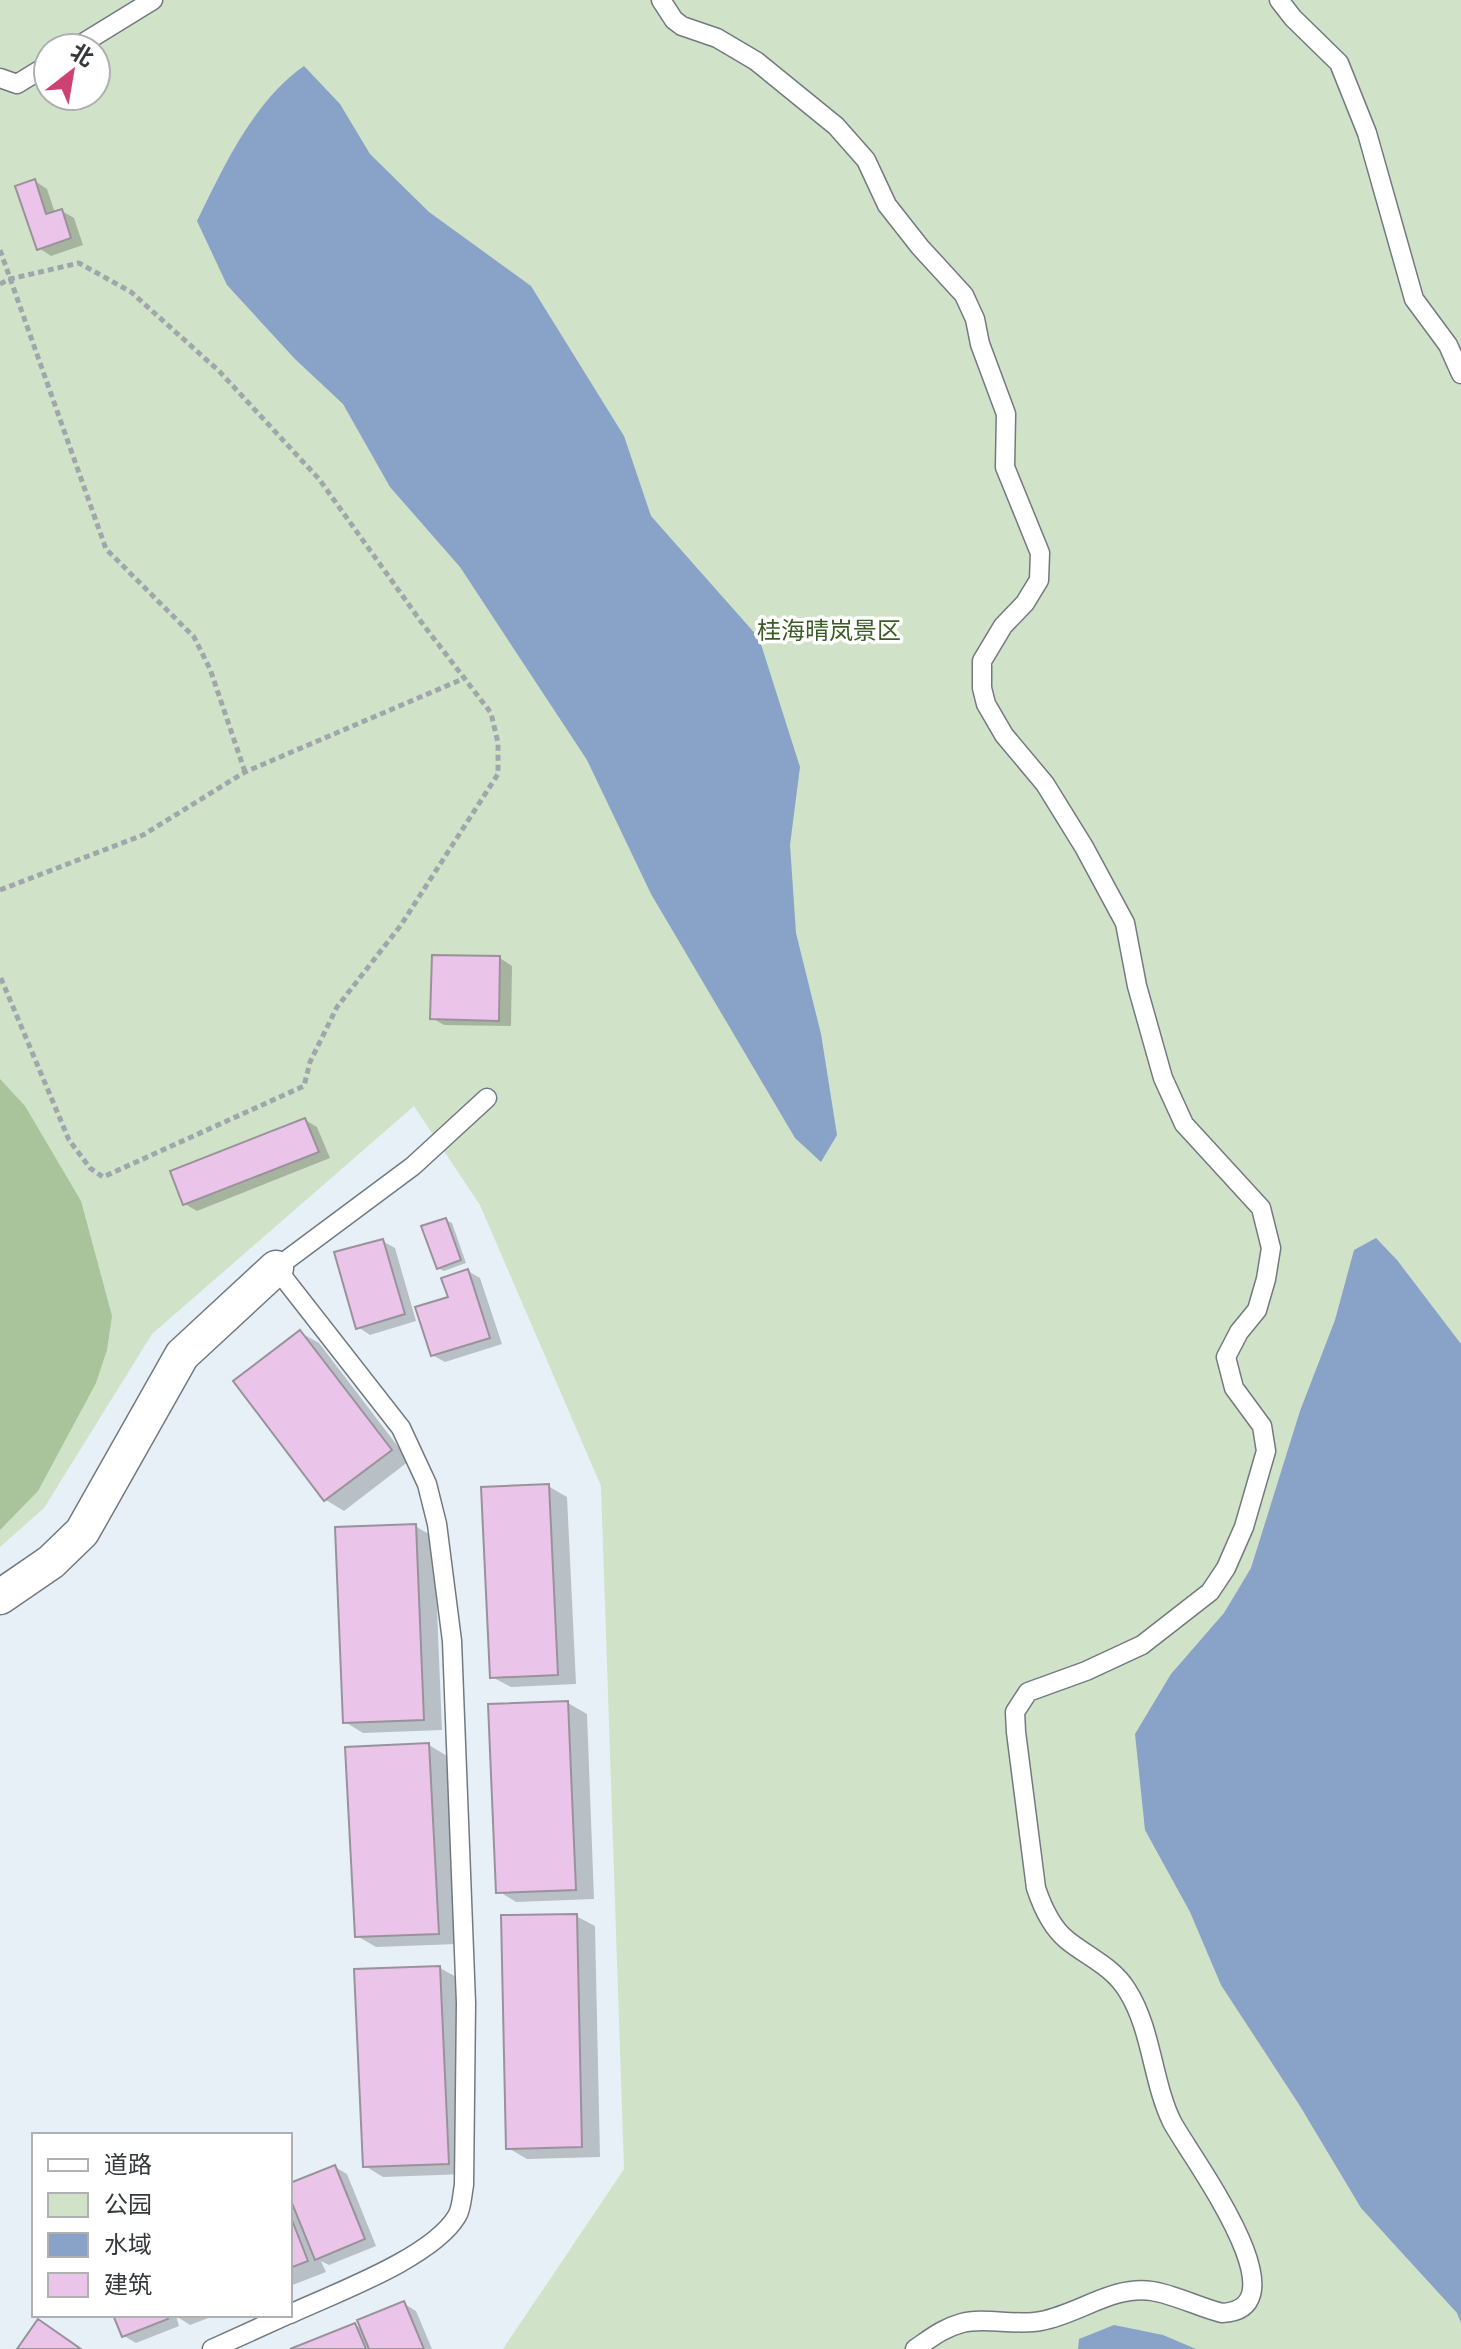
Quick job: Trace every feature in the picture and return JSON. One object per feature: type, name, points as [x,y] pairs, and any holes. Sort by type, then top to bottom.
[{"type":"street","points":[[0,1597],[51,1562],[82,1532],[182,1355],[276,1268]]},
{"type":"lane","points":[[101,32],[153,0]]},
{"type":"lane","points":[[661,0],[674,20],[682,26],[717,38],[756,61],[836,126],[866,160],[887,205],[964,295],[1006,414],[1005,467],[1040,553],[1039,580],[1025,603],[1003,626],[982,661],[982,688],[986,704],[1004,735],[1045,784],[1125,923],[1137,986],[1163,1078],[1184,1124],[1261,1208],[1271,1248],[1257,1310],[1239,1332],[1226,1357],[1234,1388],[1262,1426],[1266,1451],[1244,1527],[1226,1568],[1210,1592],[1142,1645],[1086,1671],[1033,1688],[1015,1712],[1040,1900],[1066,1939],[1115,1973],[1130,1996],[1172,2122],[1203,2169],[1245,2251],[1254,2284],[1253,2294],[1243,2307],[1222,2313],[1151,2291],[1119,2291],[1090,2306],[1042,2321],[1006,2324],[967,2321],[939,2331],[915,2349]]},
{"type":"lane","points":[[1279,0],[1339,63],[1367,133],[1414,299],[1448,345],[1461,374]]},
{"type":"lane","points":[[0,78],[17,84],[32,75]]},
{"type":"lane","points":[[292,2312],[385,2270],[424,2248],[459,2213],[464,2185],[466,2003],[452,1641],[437,1524],[427,1484],[401,1428],[276,1268],[413,1166],[487,1098]]},
{"type":"lane","points":[[212,2349],[281,2317]]},
{"type":"path","points":[[0,250],[106,549],[194,637],[210,669],[245,772]]},
{"type":"path","points":[[0,284],[79,263],[131,292],[219,371],[319,479],[491,713],[498,743],[498,774],[401,925],[337,1007],[310,1062],[304,1086],[103,1177],[90,1168],[69,1140],[0,976]]},
{"type":"path","points":[[0,890],[143,835],[245,772],[465,678]]},
{"type":"green space","name":"桂海晴岚景区","points":[[0,0],[1461,0],[1461,2349],[503,2349],[624,2169],[601,1486],[480,1205],[414,1106],[152,1334],[44,1508],[0,1547]]},
{"type":"green space","points":[[0,1079],[25,1106],[81,1201],[112,1316],[107,1350],[96,1383],[38,1491],[0,1530]]},
{"type":"water","points":[[304,66],[340,104],[370,154],[429,212],[531,286],[624,436],[651,516],[759,638],[800,767],[790,845],[796,933],[821,1034],[837,1135],[821,1162],[795,1138],[651,894],[587,760],[460,567],[390,487],[343,404],[295,359],[227,285],[197,221],[229,157],[255,116]]},
{"type":"water","points":[[1376,1238],[1397,1260],[1461,1344],[1461,2323],[1457,2313],[1361,2208],[1300,2106],[1221,1985],[1190,1912],[1145,1830],[1135,1734],[1171,1674],[1224,1613],[1251,1568],[1300,1411],[1335,1320],[1354,1250]]},
{"type":"water","points":[[1114,2325],[1163,2335],[1196,2349],[1078,2349],[1079,2339]]},
{"type":"building","points":[[35,179],[46,214],[62,209],[71,238],[37,250],[15,186]]},
{"type":"building","points":[[432,955],[500,956],[499,1021],[430,1019]]},
{"type":"building","points":[[305,1118],[319,1152],[183,1205],[170,1171]]},
{"type":"building","points":[[446,1218],[461,1260],[437,1269],[421,1226]]},
{"type":"building","points":[[383,1239],[405,1314],[356,1329],[334,1252]]},
{"type":"building","points":[[468,1269],[490,1338],[431,1356],[415,1307],[448,1297],[441,1278]]},
{"type":"building","points":[[300,1330],[392,1450],[324,1501],[233,1381]]},
{"type":"building","points":[[549,1484],[558,1675],[490,1678],[481,1487]]},
{"type":"building","points":[[416,1524],[424,1720],[343,1723],[335,1527]]},
{"type":"building","points":[[568,1701],[576,1890],[496,1893],[488,1704]]},
{"type":"building","points":[[429,1743],[439,1934],[355,1937],[345,1747]]},
{"type":"building","points":[[577,1914],[582,2147],[506,2149],[501,1915]]},
{"type":"building","points":[[440,1966],[449,2164],[363,2167],[354,1969]]},
{"type":"building","points":[[335,2165],[365,2239],[315,2260],[292,2203],[292,2182]]},
{"type":"building","points":[[292,2220],[308,2261],[292,2267]]},
{"type":"building","points":[[404,2301],[424,2349],[369,2349],[357,2320]]},
{"type":"building","points":[[114,2317],[168,2317],[168,2319],[122,2337]]},
{"type":"building","points":[[38,2319],[81,2349],[17,2349]]},
{"type":"building","points":[[355,2323],[366,2349],[290,2349]]}]
